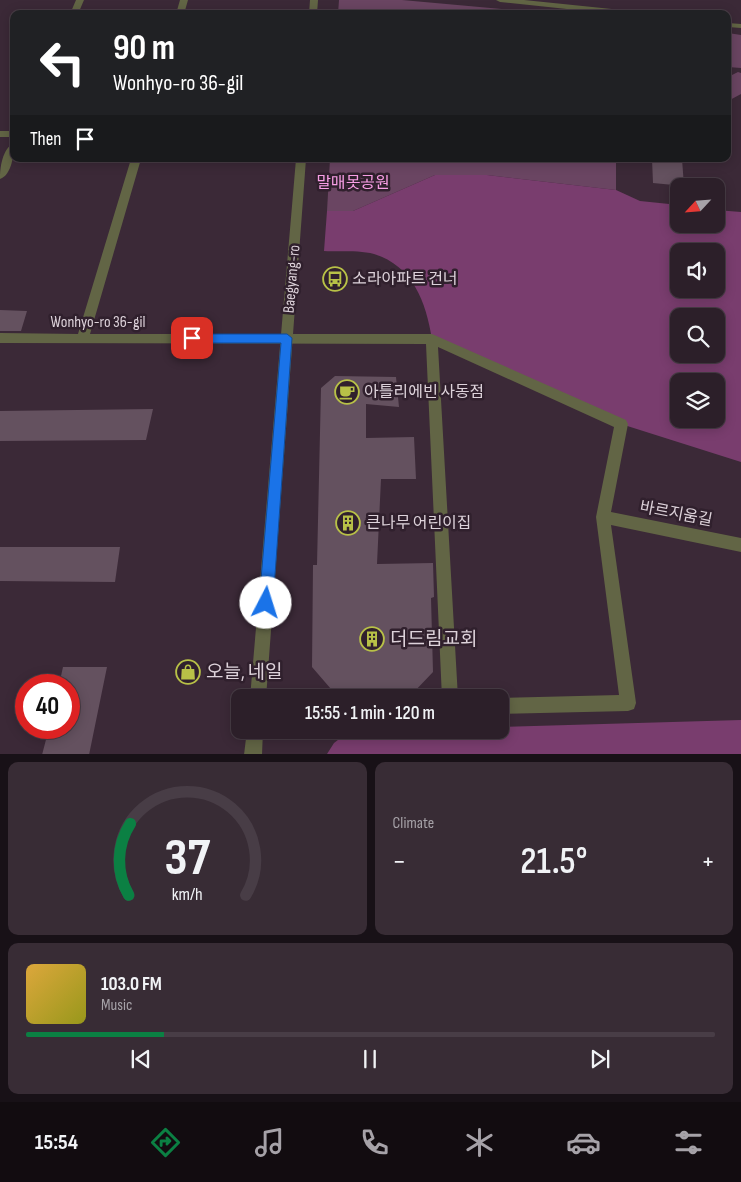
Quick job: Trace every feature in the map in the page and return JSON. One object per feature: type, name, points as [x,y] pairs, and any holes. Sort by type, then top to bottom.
[{"type":"street","points":[[500,0],[612,10]]},
{"type":"street","points":[[605,0],[605,9]]},
{"type":"street","points":[[0,176],[10,155]]},
{"type":"street","points":[[82,338],[135,162]]},
{"type":"street","name":"Baegyang-ro","points":[[259,689],[301,162]]},
{"type":"street","name":"Wonhyo-ro 36-gil","points":[[0,338],[432,339]]},
{"type":"street","points":[[450,689],[432,339],[621,424],[603,517],[628,703],[509,706]]},
{"type":"street","name":"바르지움길","points":[[603,517],[741,545]]},
{"type":"street","points":[[254,754],[255,739]]},
{"type":"green space","points":[[339,0],[402,0],[514,10],[338,10]]},
{"type":"green space","points":[[731,33],[741,35],[741,68],[731,67]]},
{"type":"green space","points":[[738,72],[741,73],[741,94],[731,99],[731,76]]},
{"type":"green space","name":"말매못공원","points":[[330,162],[616,162],[616,190],[487,175],[435,175],[353,211],[327,211]]},
{"type":"shaded area","points":[[435,175],[487,175],[616,190],[640,201],[670,204],[670,233],[725,233],[725,211],[741,212],[741,462],[621,424],[432,339],[421,299],[408,276],[399,267],[374,254],[324,251],[327,211],[353,211]]},
{"type":"shaded area","points":[[741,720],[741,754],[327,754],[334,743],[339,739],[509,739],[509,727]]},
{"type":"building","points":[[652,162],[682,162],[683,178],[670,178],[670,185],[653,183]]},
{"type":"building","points":[[0,310],[27,311],[21,331],[0,331]]},
{"type":"building","points":[[335,376],[396,377],[399,407],[366,404],[366,438],[414,437],[416,479],[381,479],[377,564],[433,563],[434,597],[431,598],[433,672],[417,689],[331,689],[312,667],[313,565],[317,565],[321,388]]},
{"type":"building","points":[[153,409],[146,440],[0,441],[0,411]]},
{"type":"building","points":[[0,547],[120,547],[115,582],[0,581]]},
{"type":"building","points":[[63,667],[107,667],[89,754],[42,754],[46,739],[80,739],[80,674],[61,674]]},
{"type":"place","name":"소라아파트 건너","points":[[335,279]]},
{"type":"place","name":"아틀리에빈 사동점","points":[[347,392]]},
{"type":"place","name":"큰나무 어린이집","points":[[348,523]]},
{"type":"place","name":"더드림교회","points":[[372,639]]},
{"type":"place","name":"오늘, 네일","points":[[188,672]]},
{"type":"route","points":[[192,338],[287,338],[266,603]]}]
